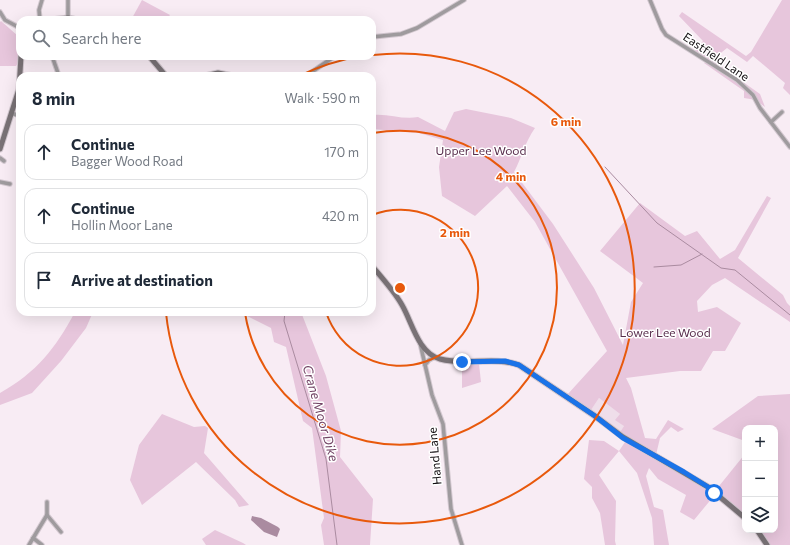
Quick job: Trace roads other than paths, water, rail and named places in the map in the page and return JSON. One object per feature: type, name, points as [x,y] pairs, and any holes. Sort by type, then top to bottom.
[{"type":"street","points":[[40,16],[39,10],[42,0]]},
{"type":"street","points":[[68,0],[68,16]]},
{"type":"street","points":[[376,37],[401,34],[417,28],[464,0]]},
{"type":"street","name":"Eastfield Lane","points":[[650,0],[666,35],[737,80],[753,95],[790,147]]},
{"type":"street","points":[[0,12],[4,20],[16,26]]},
{"type":"street","points":[[20,72],[21,60]]},
{"type":"street","points":[[54,60],[58,72]]},
{"type":"street","points":[[152,60],[163,72]]},
{"type":"street","points":[[312,72],[329,60]]},
{"type":"street","points":[[0,149],[16,98]]},
{"type":"street","points":[[771,122],[782,112]]},
{"type":"street","points":[[11,113],[16,115]]},
{"type":"street","points":[[0,158],[4,161]]},
{"type":"street","points":[[0,182],[10,184]]},
{"type":"street","points":[[376,271],[403,306],[419,342],[430,354],[439,359],[462,362],[505,361],[519,365],[595,416],[623,438],[708,487],[742,515]]},
{"type":"street","name":"Hand Lane","points":[[419,342],[432,395],[444,428],[451,509],[462,545]]},
{"type":"street","points":[[425,365],[429,360],[435,357]]},
{"type":"street","points":[[29,545],[47,515],[48,502]]},
{"type":"street","points":[[47,515],[61,532]]},
{"type":"street","points":[[759,533],[767,545]]},
{"type":"street","points":[[33,538],[42,545]]},
{"type":"waterway","points":[[605,167],[657,223],[721,268],[735,270],[790,315]]},
{"type":"waterway","points":[[654,267],[681,265],[702,254]]},
{"type":"waterway","name":"Crane Moor Dike","points":[[285,316],[284,321],[326,459],[337,545]]},
{"type":"park label","name":"Upper Lee Wood","points":[[481,151]]},
{"type":"park label","name":"Lower Lee Wood","points":[[665,333]]}]
